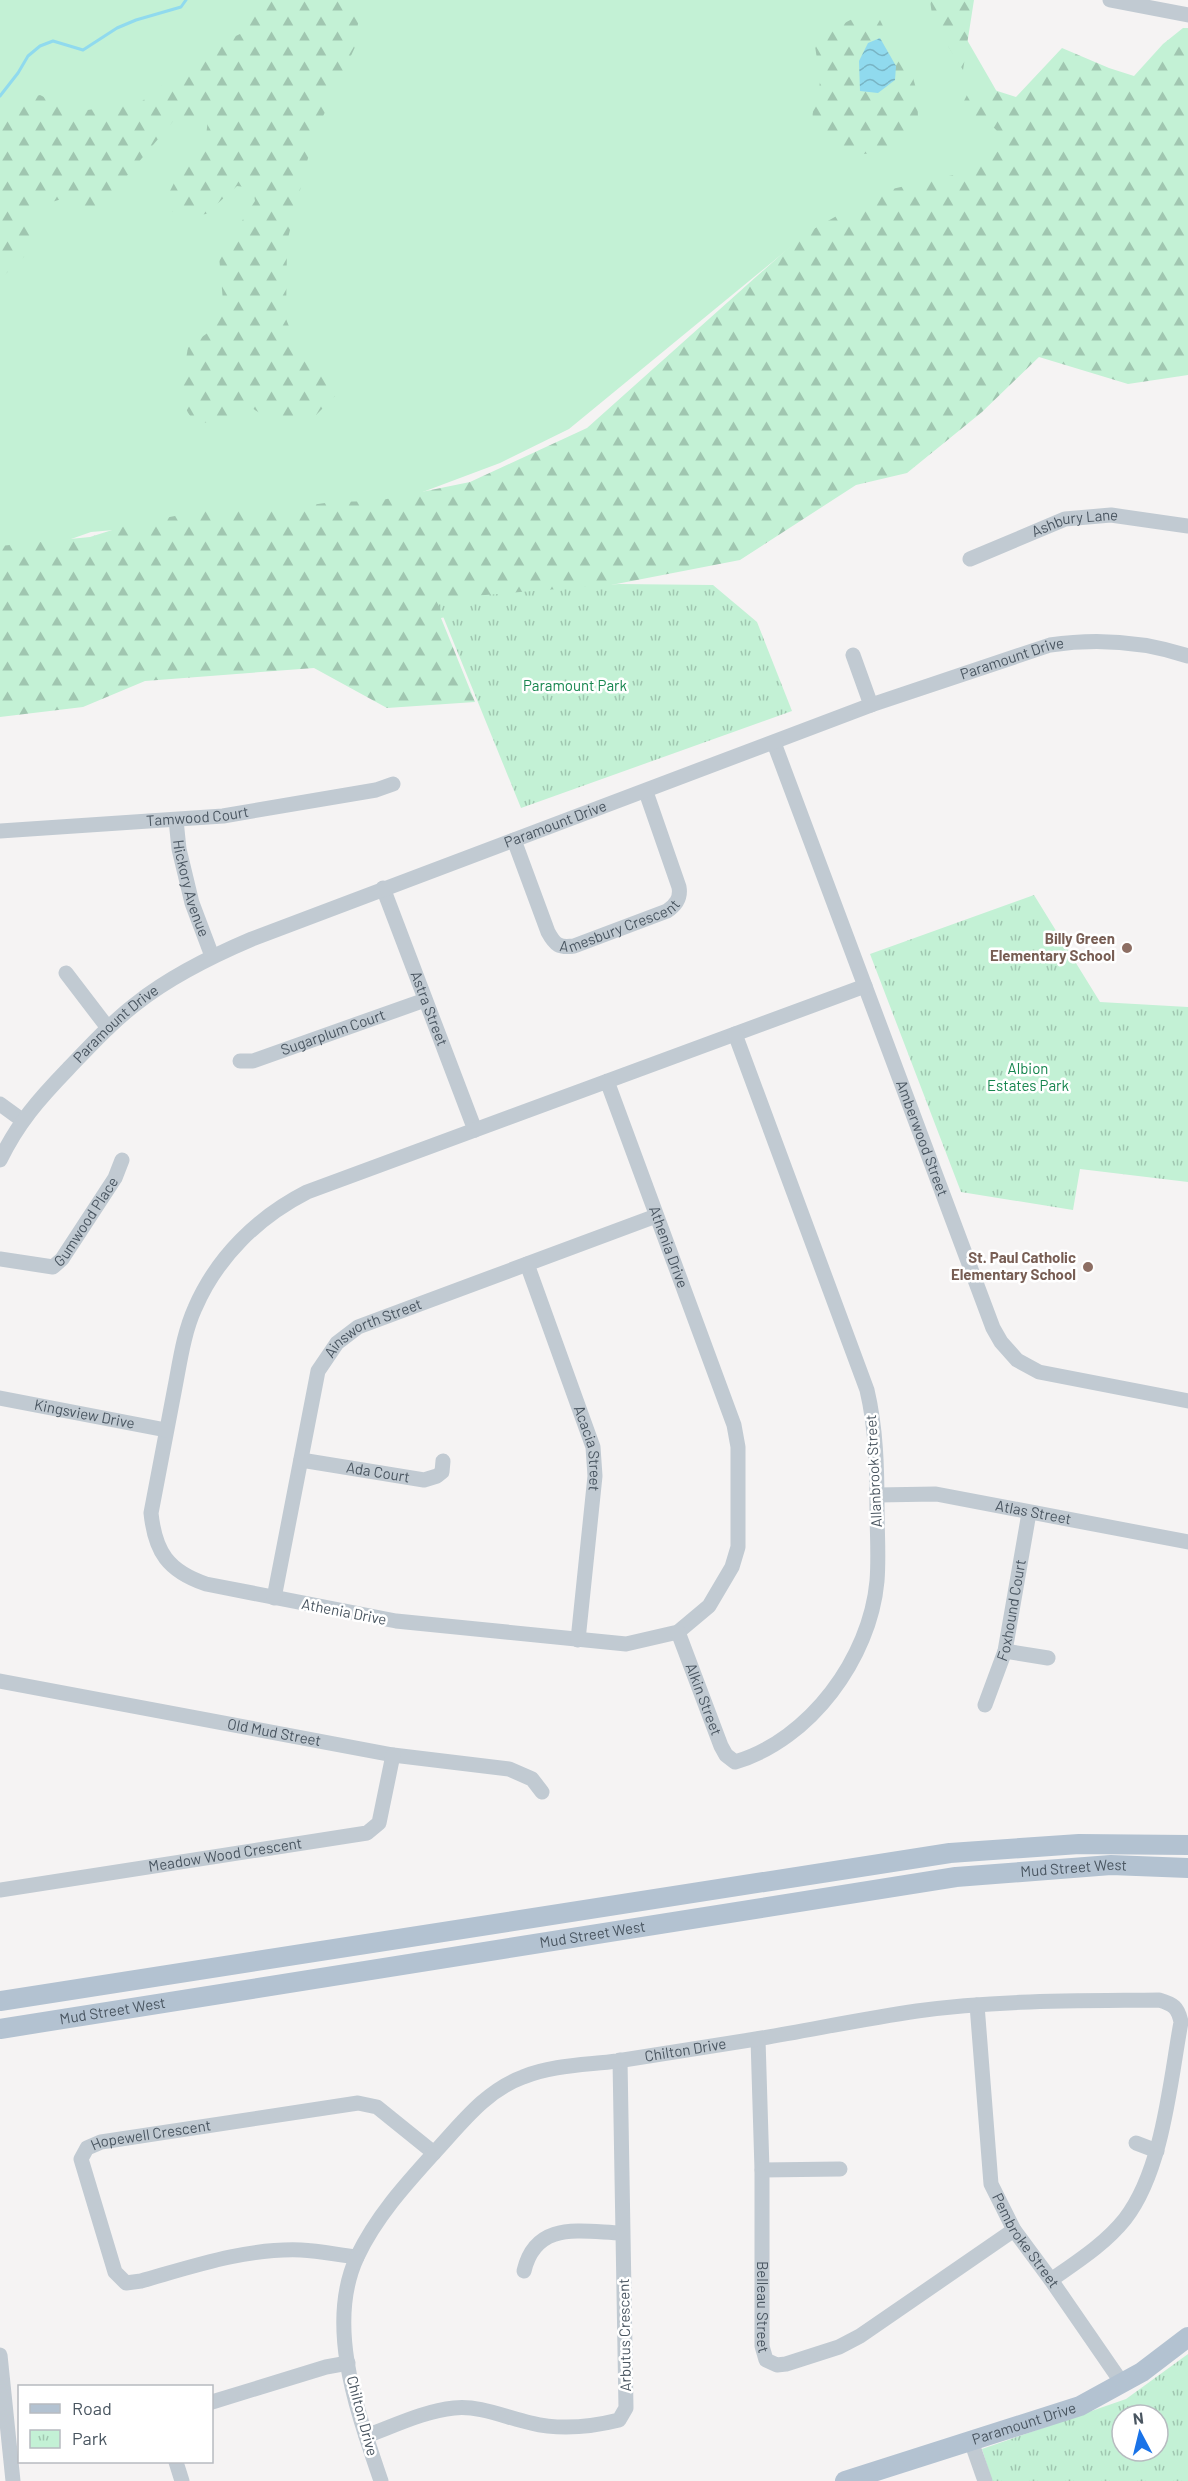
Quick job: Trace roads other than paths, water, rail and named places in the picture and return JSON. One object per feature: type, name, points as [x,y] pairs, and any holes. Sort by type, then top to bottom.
[{"type":"main road","name":"Mud Street West","points":[[0,2001],[950,1853],[1079,1844],[1188,1845]]},
{"type":"main road","name":"Mud Street West","points":[[0,2029],[956,1877],[1111,1865],[1188,1868]]},
{"type":"main road","name":"Paramount Drive","points":[[845,2481],[1080,2406],[1142,2372],[1188,2337]]},
{"type":"street","points":[[1110,0],[1188,15]]},
{"type":"street","name":"Ashbury Lane","points":[[970,559],[1065,519],[1111,516],[1188,526]]},
{"type":"street","name":"Paramount Drive","points":[[0,1160],[22,1120],[108,1028],[138,1002],[212,956],[383,888],[646,792],[871,705],[1050,645],[1079,640],[1106,640],[1164,648],[1188,656]]},
{"type":"street","points":[[852,655],[871,705]]},
{"type":"street","name":"Amberwood Street","points":[[774,743],[993,1328],[1001,1342],[1017,1360],[1045,1375],[1188,1401]]},
{"type":"street","name":"Tamwood Court","points":[[0,831],[224,816],[376,790],[393,784]]},
{"type":"street","name":"Amesbury Crescent","points":[[514,840],[555,945],[574,946],[667,911],[675,905],[680,893],[679,887],[646,792]]},
{"type":"street","name":"Hickory Avenue","points":[[176,820],[179,849],[192,903],[212,956]]},
{"type":"street","name":"Astra Street","points":[[383,888],[475,1130]]},
{"type":"street","points":[[66,973],[108,1028]]},
{"type":"street","name":"Athenia Drive","points":[[607,1081],[734,1425],[738,1447],[738,1546],[732,1567],[710,1606],[678,1632],[626,1644],[396,1621],[206,1584],[187,1578],[177,1571],[162,1554],[153,1536],[151,1513],[182,1350],[194,1309],[209,1281],[231,1250],[249,1232],[290,1201],[307,1192],[607,1081],[865,986]]},
{"type":"street","name":"Sugarplum Court","points":[[240,1061],[253,1061],[425,1000]]},
{"type":"street","name":"Allanbrook Street","points":[[735,1034],[867,1390],[875,1428],[877,1495],[877,1582],[867,1626],[855,1654],[837,1686],[792,1733],[750,1757],[735,1762]]},
{"type":"street","points":[[0,1104],[22,1120]]},
{"type":"street","name":"Gumwood Place","points":[[0,1259],[53,1267],[62,1259],[115,1178],[122,1160]]},
{"type":"street","name":"Ainsworth Street","points":[[273,1598],[318,1371],[337,1343],[358,1327],[656,1216]]},
{"type":"street","name":"Acacia Street","points":[[528,1264],[593,1447],[595,1476],[578,1640]]},
{"type":"street","name":"Kingsview Drive","points":[[0,1398],[166,1430]]},
{"type":"street","name":"Ada Court","points":[[302,1460],[424,1480],[442,1472],[443,1461]]},
{"type":"street","name":"Atlas Street","points":[[877,1495],[936,1494],[1188,1542]]},
{"type":"street","name":"Foxhound Court","points":[[985,1705],[1005,1651],[1029,1513]]},
{"type":"street","name":"Alkin Street","points":[[678,1632],[721,1746],[726,1755],[735,1762]]},
{"type":"street","points":[[1005,1651],[1048,1658]]},
{"type":"street","name":"Old Mud Street","points":[[0,1681],[393,1755],[509,1769],[531,1779],[542,1792]]},
{"type":"street","name":"Meadow Wood Crescent","points":[[0,1890],[367,1833],[379,1823],[393,1755]]},
{"type":"street","name":"Chilton Drive","points":[[381,2481],[366,2436],[348,2363],[344,2326],[347,2289],[357,2257],[383,2213],[480,2103],[503,2086],[541,2071],[758,2039],[918,2011],[1018,2002],[1159,2000],[1172,2004],[1179,2011],[1181,2022],[1157,2151],[1142,2191],[1125,2218],[1096,2249],[1051,2280]]},
{"type":"street","name":"Pembroke Street","points":[[977,2005],[992,2184],[1014,2230],[1122,2383]]},
{"type":"street","name":"Belleau Street","points":[[758,2039],[762,2170],[762,2346],[766,2360],[777,2365],[839,2347],[860,2336],[1014,2230]]},
{"type":"street","name":"Arbutus Crescent","points":[[366,2436],[432,2413],[455,2408],[475,2409],[544,2426],[589,2426],[619,2420],[626,2408],[620,2060]]},
{"type":"street","name":"Hopewell Crescent","points":[[357,2257],[302,2250],[269,2251],[234,2255],[141,2281],[126,2283],[115,2272],[81,2158],[87,2148],[101,2142],[358,2103],[377,2107],[434,2153]]},
{"type":"street","points":[[1136,2143],[1157,2151]]},
{"type":"street","points":[[762,2170],[840,2169]]},
{"type":"street","points":[[524,2271],[528,2254],[540,2240],[558,2232],[622,2233]]},
{"type":"street","points":[[0,2355],[3,2426],[13,2481]]},
{"type":"street","points":[[213,2402],[326,2367],[348,2363]]},
{"type":"street","points":[[971,2441],[985,2481]]},
{"type":"street","points":[[176,2463],[182,2481]]},
{"type":"water","points":[[880,38],[896,66],[895,80],[878,93],[860,91],[859,61],[868,43]]},
{"type":"waterway","points":[[0,96],[28,56],[40,46],[53,41],[83,50],[117,28],[181,7],[186,0]]},
{"type":"place","name":"Billy Green Elementary School","points":[[1127,948]]},
{"type":"place","name":"St. Paul Catholic Elementary School","points":[[1088,1267]]},
{"type":"park label","name":"Paramount Park","points":[[575,686]]},
{"type":"park label","name":"Albion Estates Park","points":[[1028,1078]]}]
